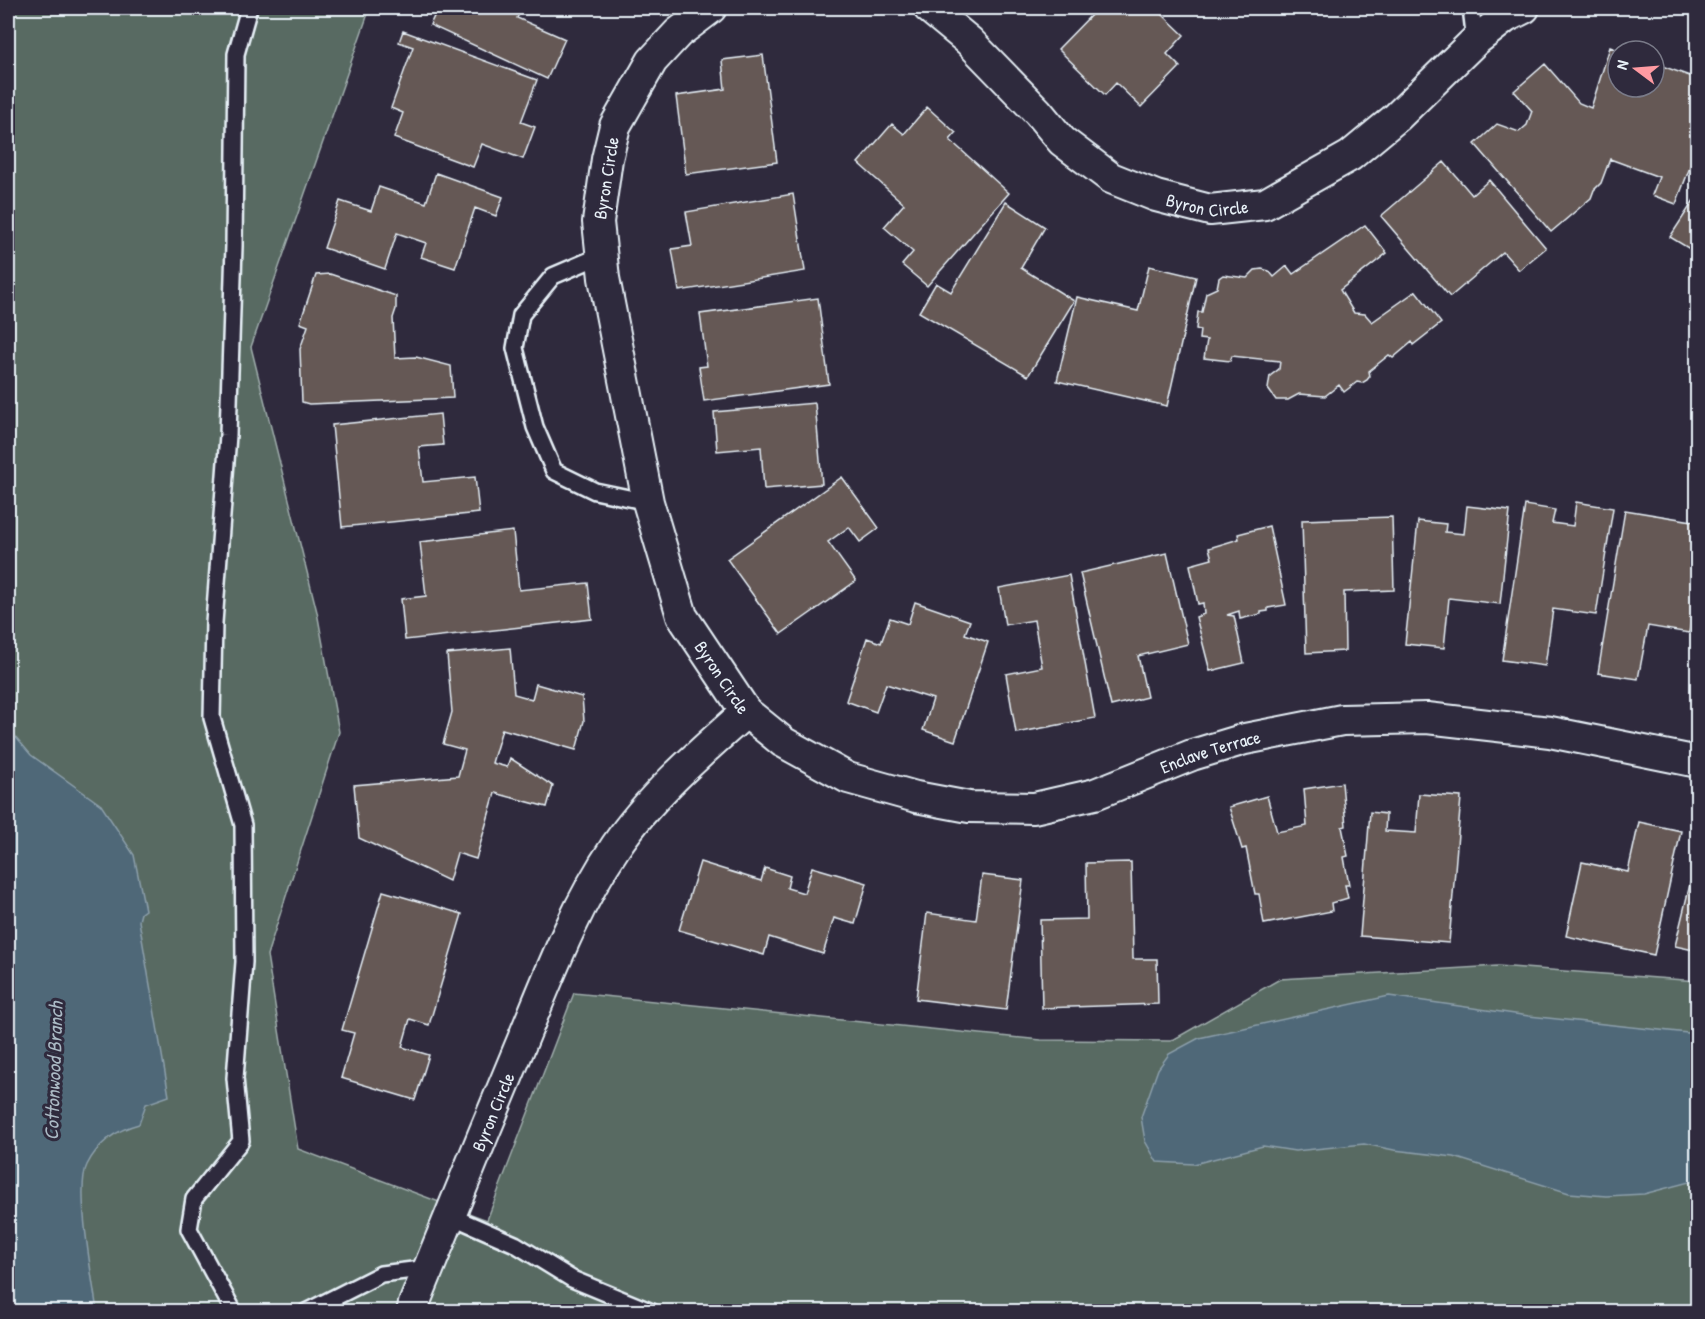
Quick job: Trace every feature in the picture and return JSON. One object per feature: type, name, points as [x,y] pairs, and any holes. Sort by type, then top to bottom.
[{"type":"street","name":"Byron Circle","points":[[413,1308],[561,946],[593,885],[616,846],[640,816],[704,750],[746,712],[682,616],[648,502],[604,278],[598,222],[607,159],[615,126],[652,61],[678,33],[711,8]]},
{"type":"street","name":"Byron Circle","points":[[929,8],[969,41],[1038,112],[1062,141],[1111,178],[1156,196],[1210,210],[1265,204],[1350,156],[1397,117],[1475,41],[1506,17],[1524,8]]},
{"type":"street","name":"Enclave Terrace","points":[[746,712],[783,742],[848,778],[916,797],[969,807],[1034,808],[1085,796],[1192,755],[1245,739],[1342,720],[1427,718],[1520,728],[1698,762]]},
{"type":"lane","points":[[234,1311],[189,1229],[194,1199],[241,1141],[235,1078],[244,962],[243,825],[212,718],[214,623],[228,423],[234,246],[236,54],[249,8]]},
{"type":"lane","points":[[1471,8],[1475,41]]},
{"type":"lane","points":[[602,255],[553,276],[521,315],[515,348],[535,427],[554,471],[595,491],[648,502]]},
{"type":"lane","points":[[451,1216],[515,1244],[572,1279],[652,1311]]},
{"type":"lane","points":[[306,1311],[381,1274],[429,1268]]},
{"type":"green space","points":[[8,8],[370,8],[251,347],[317,612],[339,732],[267,955],[298,1149],[487,1220],[574,993],[1041,1040],[1171,1041],[1280,979],[1498,966],[1697,981],[1697,1311],[8,1311]]},
{"type":"water","name":"Cottonwood Branch","points":[[8,728],[31,755],[101,805],[134,855],[145,910],[141,913],[139,921],[169,1096],[146,1104],[139,1124],[115,1134],[102,1144],[87,1165],[83,1193],[84,1214],[97,1311],[8,1311]]},
{"type":"water","points":[[1389,996],[1529,1016],[1697,1034],[1697,1180],[1644,1194],[1606,1196],[1569,1193],[1454,1157],[1364,1144],[1295,1151],[1263,1146],[1194,1164],[1157,1162],[1145,1141],[1141,1117],[1158,1069],[1169,1054],[1199,1038]]},
{"type":"building","points":[[438,8],[522,8],[517,18],[565,39],[547,79],[430,25]]},
{"type":"building","points":[[1098,8],[1168,8],[1162,14],[1184,35],[1167,54],[1180,67],[1141,107],[1116,83],[1105,95],[1058,49]]},
{"type":"building","points":[[403,31],[537,80],[521,122],[535,127],[523,159],[482,144],[473,167],[394,138],[403,113],[391,108],[413,47],[399,42]]},
{"type":"building","points":[[763,55],[777,162],[686,174],[676,96],[725,89],[722,60]]},
{"type":"building","points":[[1606,60],[1606,99],[1666,99],[1666,67],[1698,79],[1698,146],[1676,204],[1652,195],[1659,177],[1610,159],[1601,183],[1594,190],[1591,198],[1551,232],[1475,144],[1497,124],[1519,132],[1527,125],[1532,111],[1514,91],[1545,64],[1579,103],[1591,108]]},
{"type":"building","points":[[927,107],[956,133],[950,140],[1009,193],[927,286],[902,265],[913,252],[884,227],[904,204],[858,163],[892,124],[904,134]]},
{"type":"building","points":[[1444,162],[1472,195],[1489,180],[1546,248],[1519,270],[1503,252],[1450,297],[1381,216]]},
{"type":"building","points":[[436,173],[503,197],[496,216],[475,208],[455,268],[421,257],[426,243],[397,233],[385,269],[324,248],[340,201],[371,211],[379,187],[426,203]]},
{"type":"building","points":[[793,194],[805,271],[679,291],[672,249],[692,246],[686,212]]},
{"type":"building","points":[[1698,194],[1698,254],[1670,237]]},
{"type":"building","points":[[1006,202],[1045,227],[1021,268],[1074,301],[1028,376],[919,312],[936,283],[951,292]]},
{"type":"building","points":[[1365,225],[1387,253],[1340,290],[1354,313],[1365,314],[1372,322],[1416,291],[1441,323],[1393,358],[1389,355],[1369,371],[1370,376],[1367,380],[1362,383],[1357,382],[1344,392],[1339,385],[1325,396],[1299,394],[1288,400],[1276,400],[1268,389],[1270,376],[1279,369],[1280,361],[1232,356],[1230,361],[1204,358],[1207,340],[1199,339],[1200,330],[1196,329],[1198,312],[1202,312],[1206,293],[1217,288],[1219,278],[1223,275],[1247,278],[1255,270],[1262,269],[1269,271],[1274,277],[1287,266],[1293,274]]},
{"type":"building","points":[[1149,266],[1196,277],[1167,406],[1057,381],[1077,297],[1138,311]]},
{"type":"building","points":[[330,274],[396,296],[393,318],[395,358],[416,357],[451,366],[453,398],[309,404],[302,402],[300,349],[308,326],[300,323],[316,275]]},
{"type":"building","points":[[818,298],[829,384],[704,401],[699,367],[707,366],[700,314]]},
{"type":"building","points":[[815,403],[822,484],[764,489],[761,447],[717,451],[714,412]]},
{"type":"building","points":[[440,414],[443,445],[419,447],[423,482],[475,477],[479,513],[342,527],[332,425]]},
{"type":"building","points":[[842,477],[879,528],[860,542],[849,527],[828,542],[856,581],[781,634],[727,559]]},
{"type":"building","points":[[1576,502],[1613,508],[1596,615],[1553,609],[1545,666],[1502,660],[1525,505],[1555,510],[1552,523],[1573,526]]},
{"type":"building","points":[[1467,506],[1510,511],[1500,604],[1449,598],[1444,648],[1405,644],[1418,521],[1446,524],[1445,532],[1464,534]]},
{"type":"building","points":[[1625,510],[1698,522],[1698,583],[1689,633],[1648,626],[1638,679],[1598,673]]},
{"type":"building","points":[[1392,517],[1394,590],[1344,592],[1345,651],[1306,653],[1302,520]]},
{"type":"building","points":[[1269,526],[1286,605],[1268,608],[1268,611],[1261,612],[1261,614],[1240,619],[1239,611],[1227,615],[1234,616],[1244,663],[1210,671],[1196,617],[1204,614],[1203,603],[1198,604],[1190,565],[1212,559],[1209,548],[1239,539],[1238,534]]},
{"type":"building","points":[[513,531],[519,590],[588,583],[592,619],[405,640],[401,599],[426,596],[420,542]]},
{"type":"building","points":[[1167,553],[1188,644],[1138,656],[1147,697],[1111,706],[1080,573]]},
{"type":"building","points":[[1069,575],[1095,718],[1016,733],[1006,674],[1042,667],[1034,620],[1005,625],[999,588]]},
{"type":"building","points":[[915,602],[970,621],[965,634],[988,642],[955,741],[923,730],[933,699],[886,684],[876,712],[846,701],[867,638],[881,643],[890,618],[908,624]]},
{"type":"building","points":[[510,648],[514,694],[532,699],[536,684],[582,697],[584,721],[576,750],[502,729],[492,763],[507,767],[510,758],[553,786],[547,807],[495,793],[476,859],[457,853],[449,881],[359,838],[354,785],[458,776],[465,750],[443,744],[452,712],[447,654]]},
{"type":"building","points":[[1342,783],[1346,826],[1342,827],[1348,856],[1344,857],[1349,885],[1345,885],[1348,898],[1331,903],[1332,911],[1264,924],[1259,894],[1255,894],[1246,848],[1242,849],[1229,807],[1267,796],[1277,832],[1307,826],[1304,789]]},
{"type":"building","points":[[1419,794],[1461,797],[1449,943],[1360,936],[1370,812],[1386,814],[1385,831],[1416,833]]},
{"type":"building","points":[[1639,822],[1681,831],[1654,955],[1566,936],[1582,862],[1628,872]]},
{"type":"building","points":[[700,862],[761,881],[765,868],[790,876],[787,888],[804,893],[812,867],[867,883],[855,924],[834,918],[823,954],[769,937],[764,955],[679,930]]},
{"type":"building","points":[[1131,862],[1133,959],[1157,959],[1158,1004],[1042,1008],[1040,920],[1087,919],[1086,863]]},
{"type":"building","points":[[982,875],[1023,880],[1006,1010],[916,999],[927,913],[976,920]]},
{"type":"building","points":[[1692,876],[1698,877],[1698,951],[1675,946]]},
{"type":"building","points":[[383,891],[462,914],[429,1025],[410,1019],[402,1047],[429,1055],[415,1100],[341,1078],[354,1033],[342,1030]]}]
